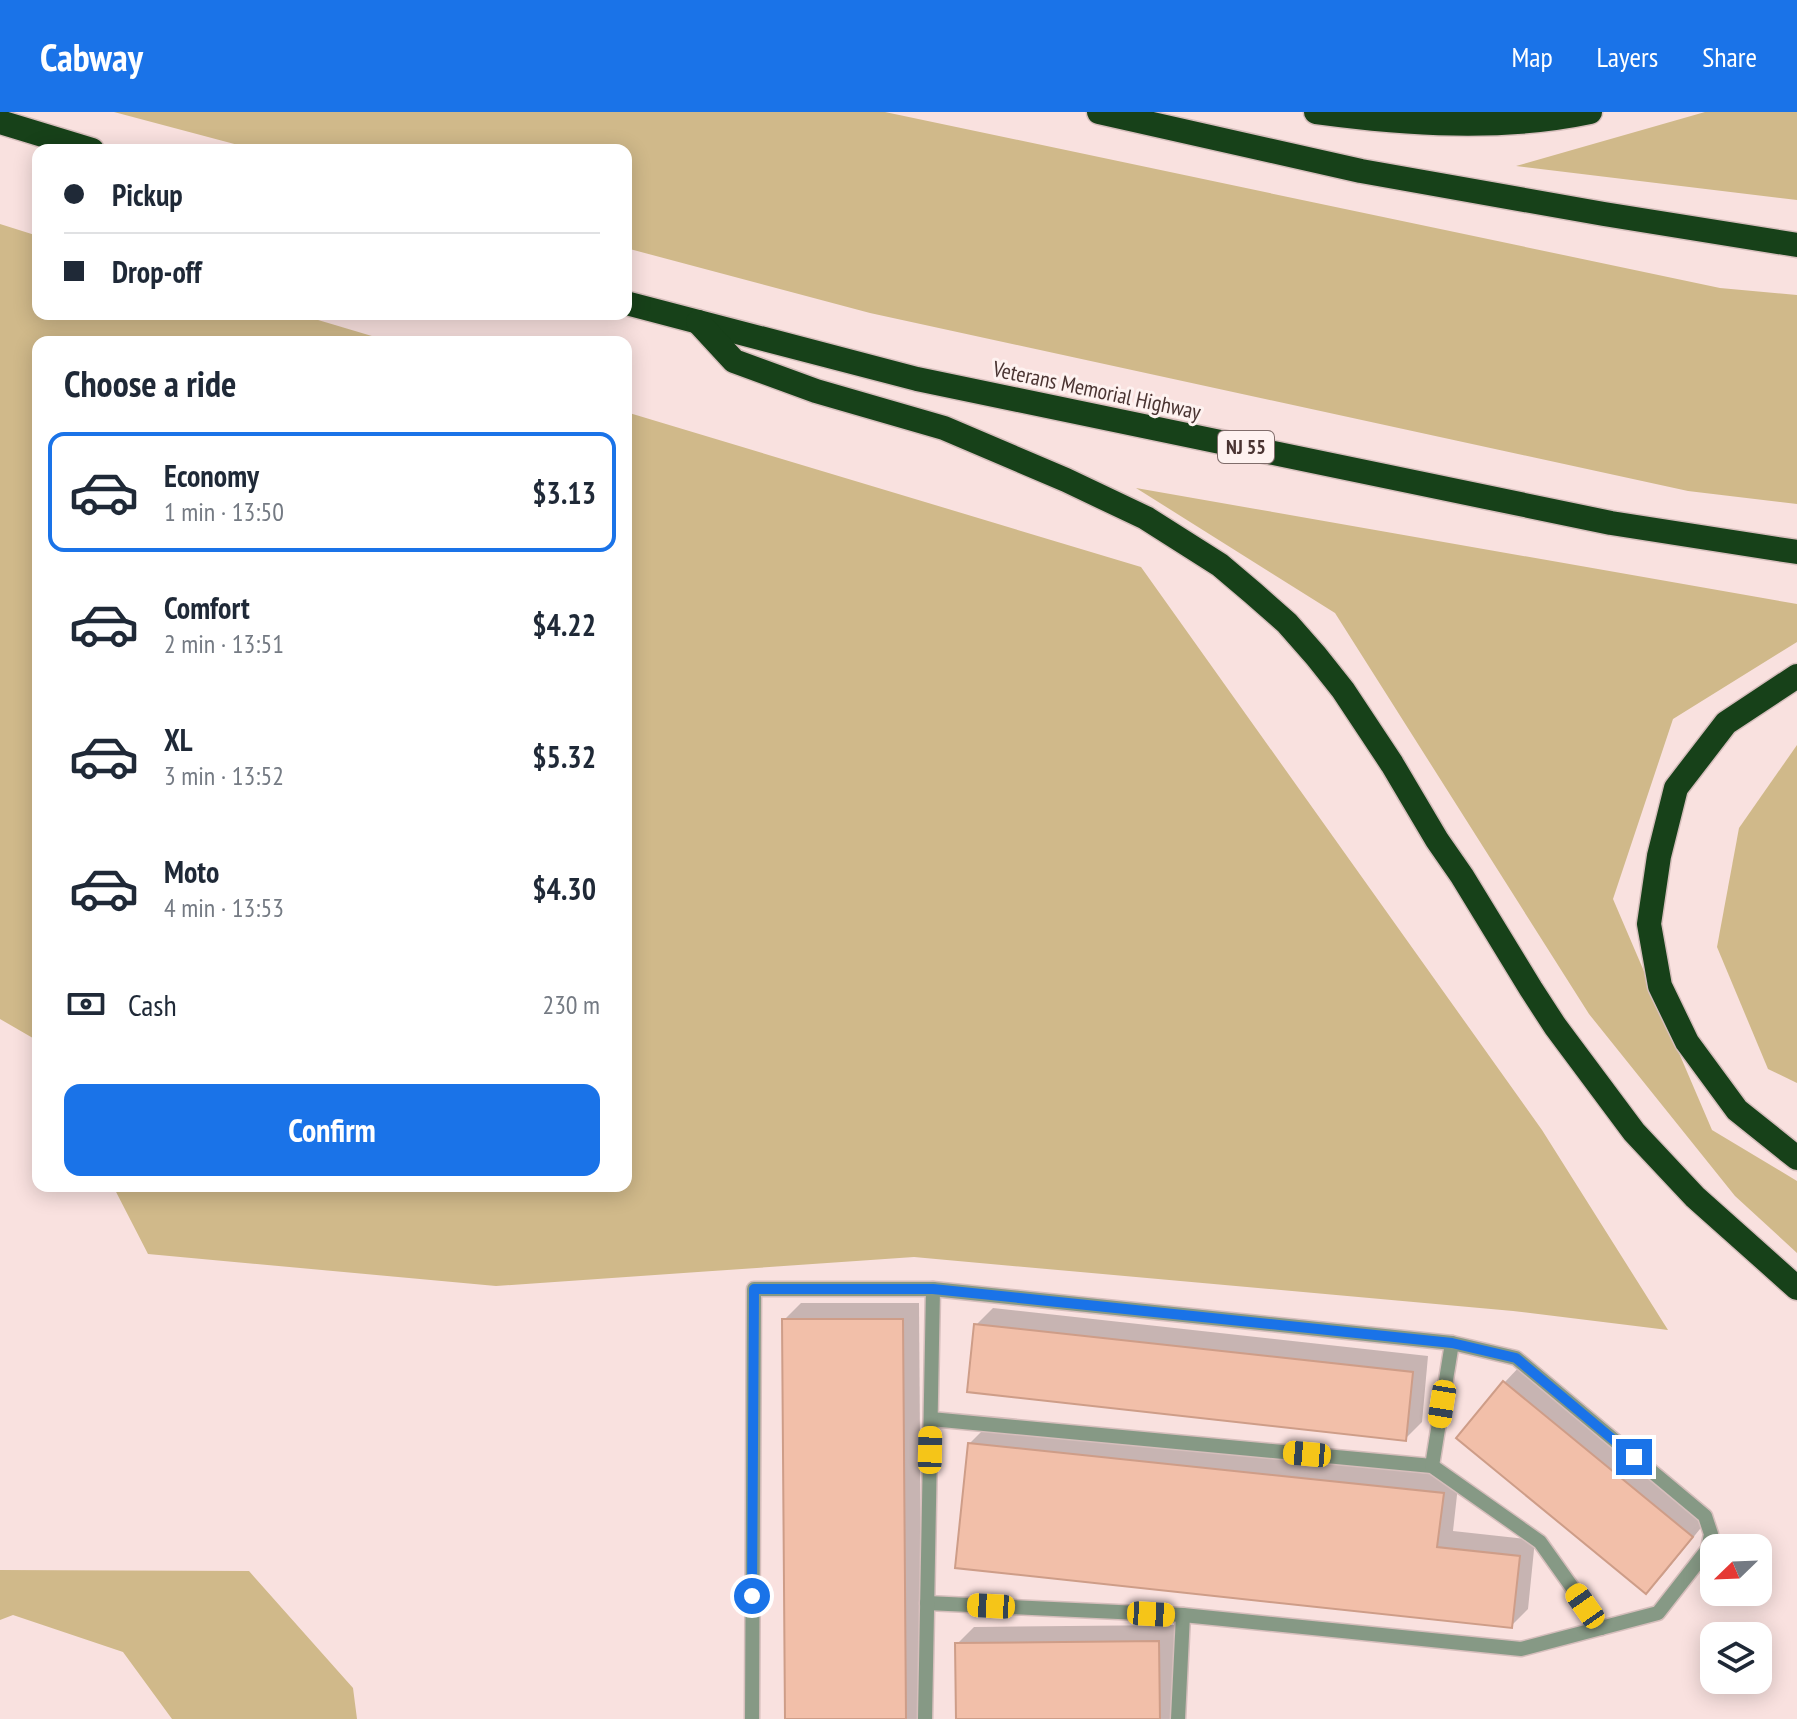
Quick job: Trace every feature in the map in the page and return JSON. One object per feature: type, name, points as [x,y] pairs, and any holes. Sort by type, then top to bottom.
[{"type":"highway","points":[[1099,112],[1132,115],[1361,171],[1797,245]]},
{"type":"highway","points":[[1316,112],[1391,120],[1480,124],[1525,123],[1590,112]]},
{"type":"highway","points":[[0,122],[72,144]]},
{"type":"highway","name":"Veterans Memorial Highway","points":[[632,305],[947,385],[1611,523],[1797,552]]},
{"type":"highway","points":[[698,322],[734,361],[816,391],[944,428],[1146,518],[1220,565],[1265,603],[1287,623],[1343,690],[1539,1001],[1634,1132],[1695,1197],[1797,1288]]},
{"type":"highway","points":[[1797,676],[1726,723],[1676,788],[1659,856],[1649,924],[1660,986],[1687,1042],[1737,1110],[1797,1158]]},
{"type":"lane","points":[[752,1719],[754,1289],[933,1289],[1452,1343],[1516,1358],[1705,1516],[1710,1541],[1705,1555],[1658,1613],[1521,1649],[1183,1615],[927,1603]]},
{"type":"lane","points":[[925,1719],[933,1289]]},
{"type":"lane","points":[[1432,1466],[1452,1343]]},
{"type":"lane","points":[[931,1419],[1432,1466],[1540,1542],[1601,1628]]},
{"type":"lane","points":[[1178,1719],[1183,1615]]},
{"type":"shaded area","points":[[114,112],[885,112],[1720,288],[1797,295],[1797,504],[1688,491],[870,313],[632,250],[632,144],[234,144]]},
{"type":"shaded area","points":[[1705,112],[1797,112],[1797,200],[1516,166]]},
{"type":"shaded area","points":[[0,224],[32,234],[32,320],[318,320],[372,336],[32,336],[32,1038],[0,1019]]},
{"type":"shaded area","points":[[632,414],[1141,567],[1542,1130],[1668,1330],[1513,1311],[914,1257],[496,1286],[148,1254],[116,1192],[632,1192]]},
{"type":"shaded area","points":[[1136,488],[1797,604],[1797,642],[1673,719],[1613,899],[1712,1130],[1797,1181],[1797,1253],[1735,1196],[1589,1014],[1335,613]]},
{"type":"shaded area","points":[[1797,745],[1797,1083],[1768,1069],[1717,947],[1739,828]]},
{"type":"shaded area","points":[[0,1570],[249,1571],[353,1688],[357,1719],[172,1719],[123,1652],[13,1615],[0,1620]]},
{"type":"building","points":[[782,1319],[903,1319],[906,1719],[785,1719]]},
{"type":"building","points":[[974,1324],[1413,1372],[1406,1441],[967,1392]]},
{"type":"building","points":[[1503,1381],[1693,1537],[1646,1594],[1456,1438]]},
{"type":"building","points":[[968,1443],[1444,1493],[1437,1547],[1520,1556],[1512,1628],[955,1568]]},
{"type":"building","points":[[1159,1641],[1160,1719],[956,1719],[955,1643]]},
{"type":"route","points":[[752,1596],[754,1289],[933,1289],[1452,1343],[1516,1358],[1634,1457]]}]
